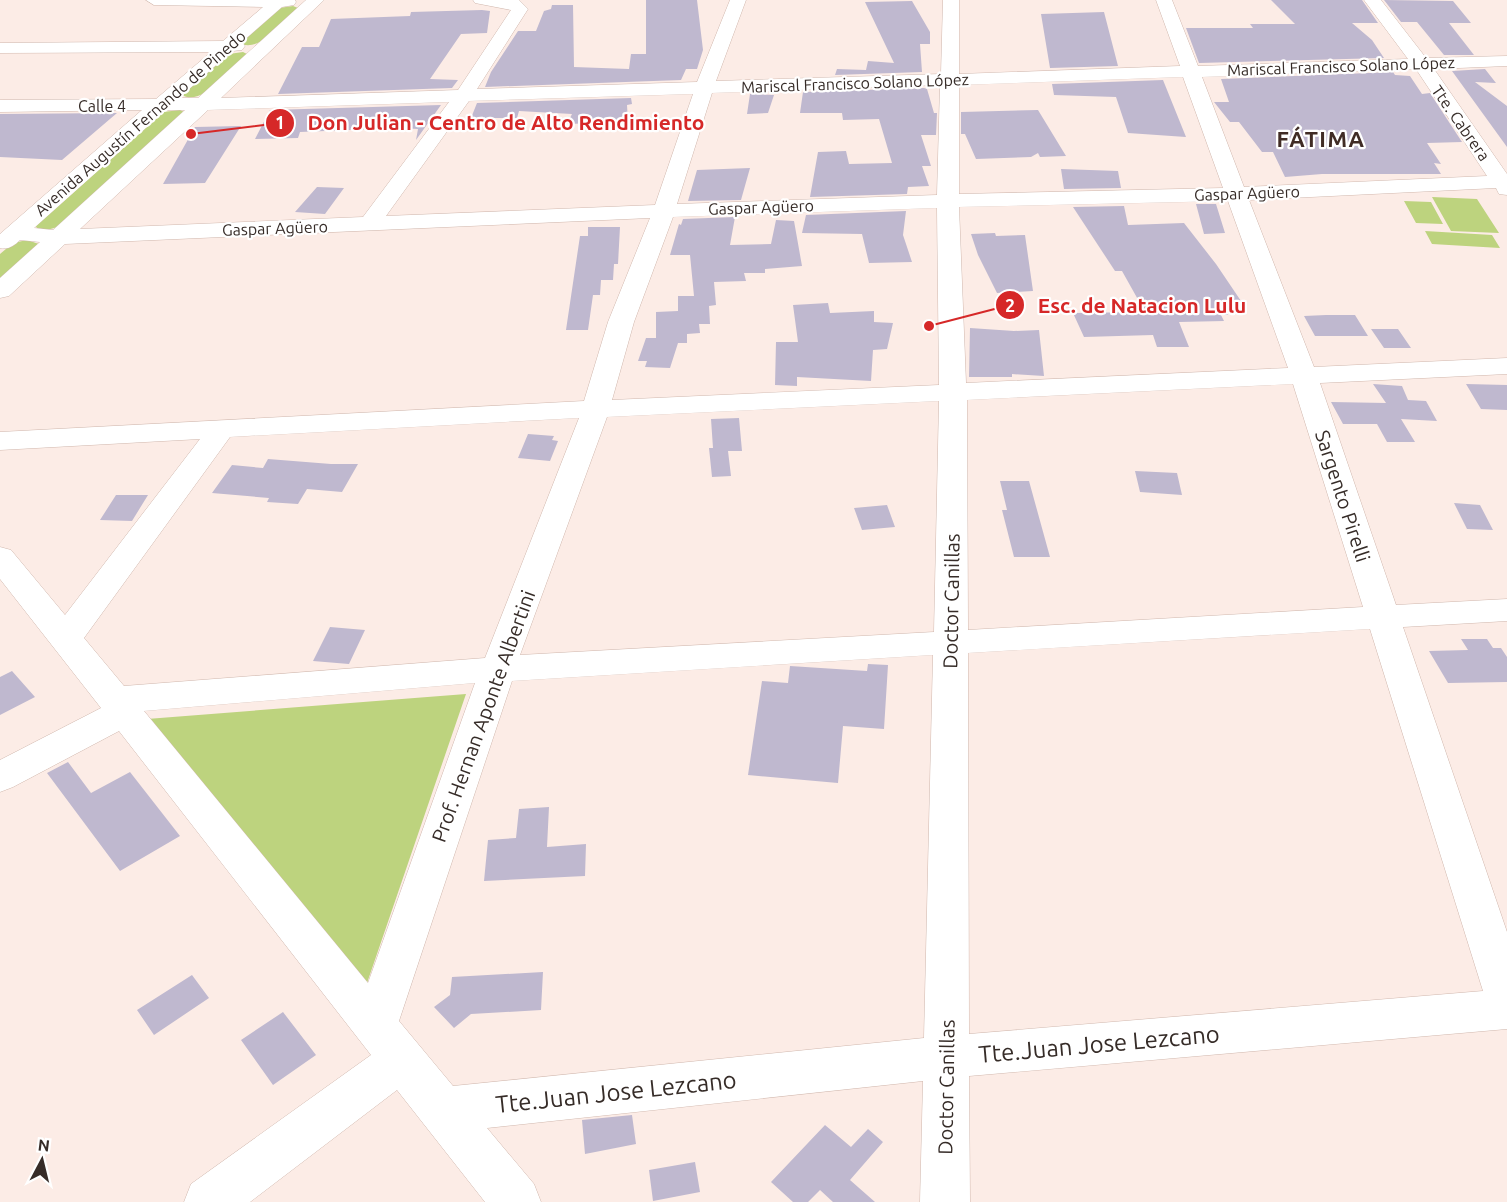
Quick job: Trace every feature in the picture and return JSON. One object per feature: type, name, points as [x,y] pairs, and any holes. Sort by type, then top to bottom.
[{"type":"street","points":[[154,0],[315,1]]},
{"type":"street","points":[[369,224],[463,96],[520,9],[515,4],[481,0]]},
{"type":"street","points":[[664,211],[704,88],[738,0]]},
{"type":"street","name":"Doctor Canillas","points":[[945,1202],[953,394],[948,201],[948,80],[951,0]]},
{"type":"street","name":"Sargento Pirelli","points":[[1164,0],[1304,376],[1507,996]]},
{"type":"street","name":"Tte. Cabrera","points":[[1372,0],[1505,184]]},
{"type":"street","name":"Avenida Augustín Fernando de Pinedo","points":[[7,240],[279,1]]},
{"type":"street","name":"Avenida Augustín Fernando de Pinedo","points":[[0,291],[315,1]]},
{"type":"street","points":[[0,48],[264,47]]},
{"type":"street","name":"Mariscal Francisco Solano López","points":[[204,104],[1507,61]]},
{"type":"street","name":"Calle 4","points":[[0,106],[204,104]]},
{"type":"street","name":"Gaspar Agüero","points":[[7,240],[664,211],[1505,184]]},
{"type":"street","name":"Prof. Hernan Aponte Albertini","points":[[388,1042],[498,669],[596,409],[621,322],[664,211]]},
{"type":"street","points":[[0,441],[596,409],[953,394],[1507,366]]},
{"type":"street","points":[[65,639],[222,429]]},
{"type":"street","points":[[0,557],[516,1202]]},
{"type":"street","points":[[0,777],[119,706],[498,669],[1507,610]]},
{"type":"street","name":"Tte.Juan Jose Lezcano","points":[[441,1110],[946,1057],[1507,1009]]},
{"type":"street","points":[[209,1202],[388,1042]]},
{"type":"green space","points":[[293,6],[298,8],[279,28],[263,40],[247,45],[239,43],[279,8]]},
{"type":"green space","points":[[243,52],[249,55],[208,91],[199,96],[182,95],[229,54]]},
{"type":"green space","points":[[180,110],[186,113],[61,226],[47,230],[37,228],[35,225],[163,112]]},
{"type":"green space","points":[[1432,197],[1477,199],[1499,233],[1451,231]]},
{"type":"green space","points":[[1404,201],[1431,202],[1443,224],[1416,223]]},
{"type":"green space","points":[[1425,231],[1492,235],[1500,248],[1432,244]]},
{"type":"green space","points":[[27,240],[39,244],[0,279],[0,254],[13,243]]},
{"type":"green space","points":[[466,694],[366,986],[147,719]]},
{"type":"building","points":[[646,0],[697,0],[703,50],[697,69],[686,69],[681,80],[485,87],[491,72],[518,31],[536,31],[544,11],[551,9],[552,5],[573,5],[574,67],[629,69],[631,54],[646,54]]},
{"type":"building","points":[[1271,0],[1362,0],[1378,23],[1352,23],[1372,40],[1384,58],[1199,63],[1186,28],[1253,28],[1250,24],[1295,24]]},
{"type":"building","points":[[1384,0],[1453,1],[1471,23],[1449,23],[1474,55],[1444,55],[1417,22],[1401,22]]},
{"type":"building","points":[[912,1],[930,32],[930,44],[920,44],[922,72],[835,75],[837,69],[866,70],[868,61],[894,63],[865,2]]},
{"type":"building","points":[[490,11],[487,33],[461,34],[430,79],[458,80],[452,88],[278,94],[302,47],[319,47],[331,19],[410,16],[411,12]]},
{"type":"building","points":[[1104,12],[1118,66],[1050,68],[1041,14]]},
{"type":"building","points":[[1485,69],[1496,83],[1475,82],[1507,106],[1507,147],[1452,71]]},
{"type":"building","points":[[1393,72],[1395,75],[1410,76],[1422,94],[1430,93],[1462,142],[1427,143],[1441,164],[1434,163],[1441,174],[1322,174],[1285,177],[1273,152],[1262,152],[1239,122],[1230,122],[1214,102],[1229,102],[1221,79]]},
{"type":"building","points":[[1163,80],[1186,137],[1128,133],[1116,97],[1054,95],[1052,84]]},
{"type":"building","points":[[927,89],[934,113],[937,113],[936,135],[921,135],[931,166],[922,166],[929,186],[908,187],[907,194],[810,197],[818,152],[846,151],[849,164],[892,163],[879,119],[843,120],[842,113],[800,113],[803,92]]},
{"type":"building","points":[[750,94],[774,95],[768,113],[747,114]]},
{"type":"building","points":[[631,98],[632,104],[627,105],[628,122],[567,124],[572,114],[519,111],[517,118],[471,118],[477,103]]},
{"type":"building","points":[[441,105],[416,140],[418,129],[400,128],[300,132],[298,138],[255,139],[270,110]]},
{"type":"building","points":[[1038,110],[1066,156],[1040,157],[1038,153],[1031,157],[976,159],[965,134],[961,134],[961,112]]},
{"type":"building","points":[[117,113],[62,160],[0,157],[0,114]]},
{"type":"building","points":[[241,126],[205,183],[163,184],[195,127]]},
{"type":"building","points":[[750,168],[741,200],[688,201],[697,170]]},
{"type":"building","points":[[1061,169],[1118,171],[1121,188],[1064,189]]},
{"type":"building","points":[[317,187],[344,188],[325,214],[295,212]]},
{"type":"building","points":[[1196,204],[1216,204],[1225,233],[1204,234]]},
{"type":"building","points":[[1124,206],[1128,225],[1184,223],[1216,264],[1241,301],[1238,301],[1242,308],[1224,309],[1228,315],[1221,315],[1224,321],[1179,322],[1189,347],[1157,347],[1153,335],[1084,337],[1073,313],[1145,312],[1122,271],[1115,271],[1073,207]]},
{"type":"building","points":[[906,211],[903,235],[912,262],[869,263],[862,234],[802,233],[806,215]]},
{"type":"building","points":[[735,217],[730,245],[771,244],[776,220],[794,221],[802,266],[765,269],[765,273],[744,273],[746,281],[714,282],[716,305],[709,306],[710,324],[699,324],[700,333],[687,334],[687,343],[678,343],[670,368],[645,367],[647,361],[638,361],[646,338],[656,338],[656,312],[678,311],[678,296],[694,296],[690,255],[670,255],[679,224],[681,225],[683,219]]},
{"type":"building","points":[[588,227],[620,227],[618,264],[614,264],[613,280],[601,280],[600,295],[593,295],[588,330],[566,330],[580,236],[588,236]]},
{"type":"building","points":[[995,233],[996,236],[1025,235],[1033,291],[997,293],[978,255],[971,234]]},
{"type":"building","points":[[828,303],[830,313],[874,311],[874,322],[893,323],[887,349],[873,350],[871,381],[797,377],[797,386],[775,385],[776,342],[798,342],[793,305]]},
{"type":"building","points":[[1355,315],[1368,336],[1315,336],[1304,316]]},
{"type":"building","points":[[970,328],[1039,330],[1044,376],[1012,374],[1012,377],[969,377]]},
{"type":"building","points":[[1371,329],[1398,329],[1411,348],[1384,348]]},
{"type":"building","points":[[1373,384],[1402,386],[1408,400],[1426,401],[1437,421],[1401,419],[1415,442],[1387,442],[1377,424],[1343,424],[1331,402],[1386,403]]},
{"type":"building","points":[[1466,384],[1507,385],[1507,410],[1481,409]]},
{"type":"building","points":[[739,418],[742,451],[728,451],[731,476],[712,477],[709,448],[713,448],[711,419]]},
{"type":"building","points":[[528,434],[554,436],[552,440],[558,441],[550,461],[518,458]]},
{"type":"building","points":[[268,459],[358,464],[342,492],[307,489],[298,504],[267,502],[269,498],[212,493],[232,465],[263,468]]},
{"type":"building","points":[[1135,471],[1177,473],[1182,495],[1140,492]]},
{"type":"building","points":[[1000,481],[1029,481],[1050,557],[1014,557],[1002,510],[1007,510]]},
{"type":"building","points":[[116,495],[148,495],[132,521],[100,520]]},
{"type":"building","points":[[1454,503],[1480,505],[1493,530],[1467,529]]},
{"type":"building","points":[[887,505],[895,527],[862,530],[854,508]]},
{"type":"building","points":[[330,627],[365,630],[349,664],[313,661]]},
{"type":"building","points":[[1461,639],[1487,639],[1493,648],[1501,648],[1507,657],[1507,682],[1448,683],[1429,651],[1468,650]]},
{"type":"building","points":[[868,664],[888,665],[884,729],[843,726],[838,783],[748,775],[762,681],[788,683],[790,666],[867,671]]},
{"type":"building","points":[[12,671],[35,697],[0,715],[0,677]]},
{"type":"building","points":[[68,762],[91,793],[130,772],[180,836],[120,871],[47,773]]},
{"type":"building","points":[[549,807],[547,847],[586,844],[585,876],[484,881],[488,840],[516,838],[519,809]]},
{"type":"building","points":[[543,972],[541,1010],[471,1014],[454,1028],[434,1007],[450,995],[452,977]]},
{"type":"building","points":[[192,975],[209,998],[154,1035],[137,1010]]},
{"type":"building","points":[[283,1012],[316,1055],[273,1085],[241,1040]]},
{"type":"building","points":[[632,1115],[636,1144],[585,1154],[582,1120]]},
{"type":"building","points":[[825,1125],[851,1147],[868,1129],[883,1142],[850,1180],[875,1202],[833,1202],[820,1190],[808,1202],[793,1202],[771,1182]]},
{"type":"building","points":[[695,1162],[700,1192],[653,1201],[649,1170]]},
{"type":"place","name":"Don Julian - Centro de Alto Rendimiento","points":[[191,134]]},
{"type":"place","name":"Esc. de Natacion Lulu","points":[[929,326]]},
{"type":"district","name":"FÁTIMA","points":[[1321,138]]}]
